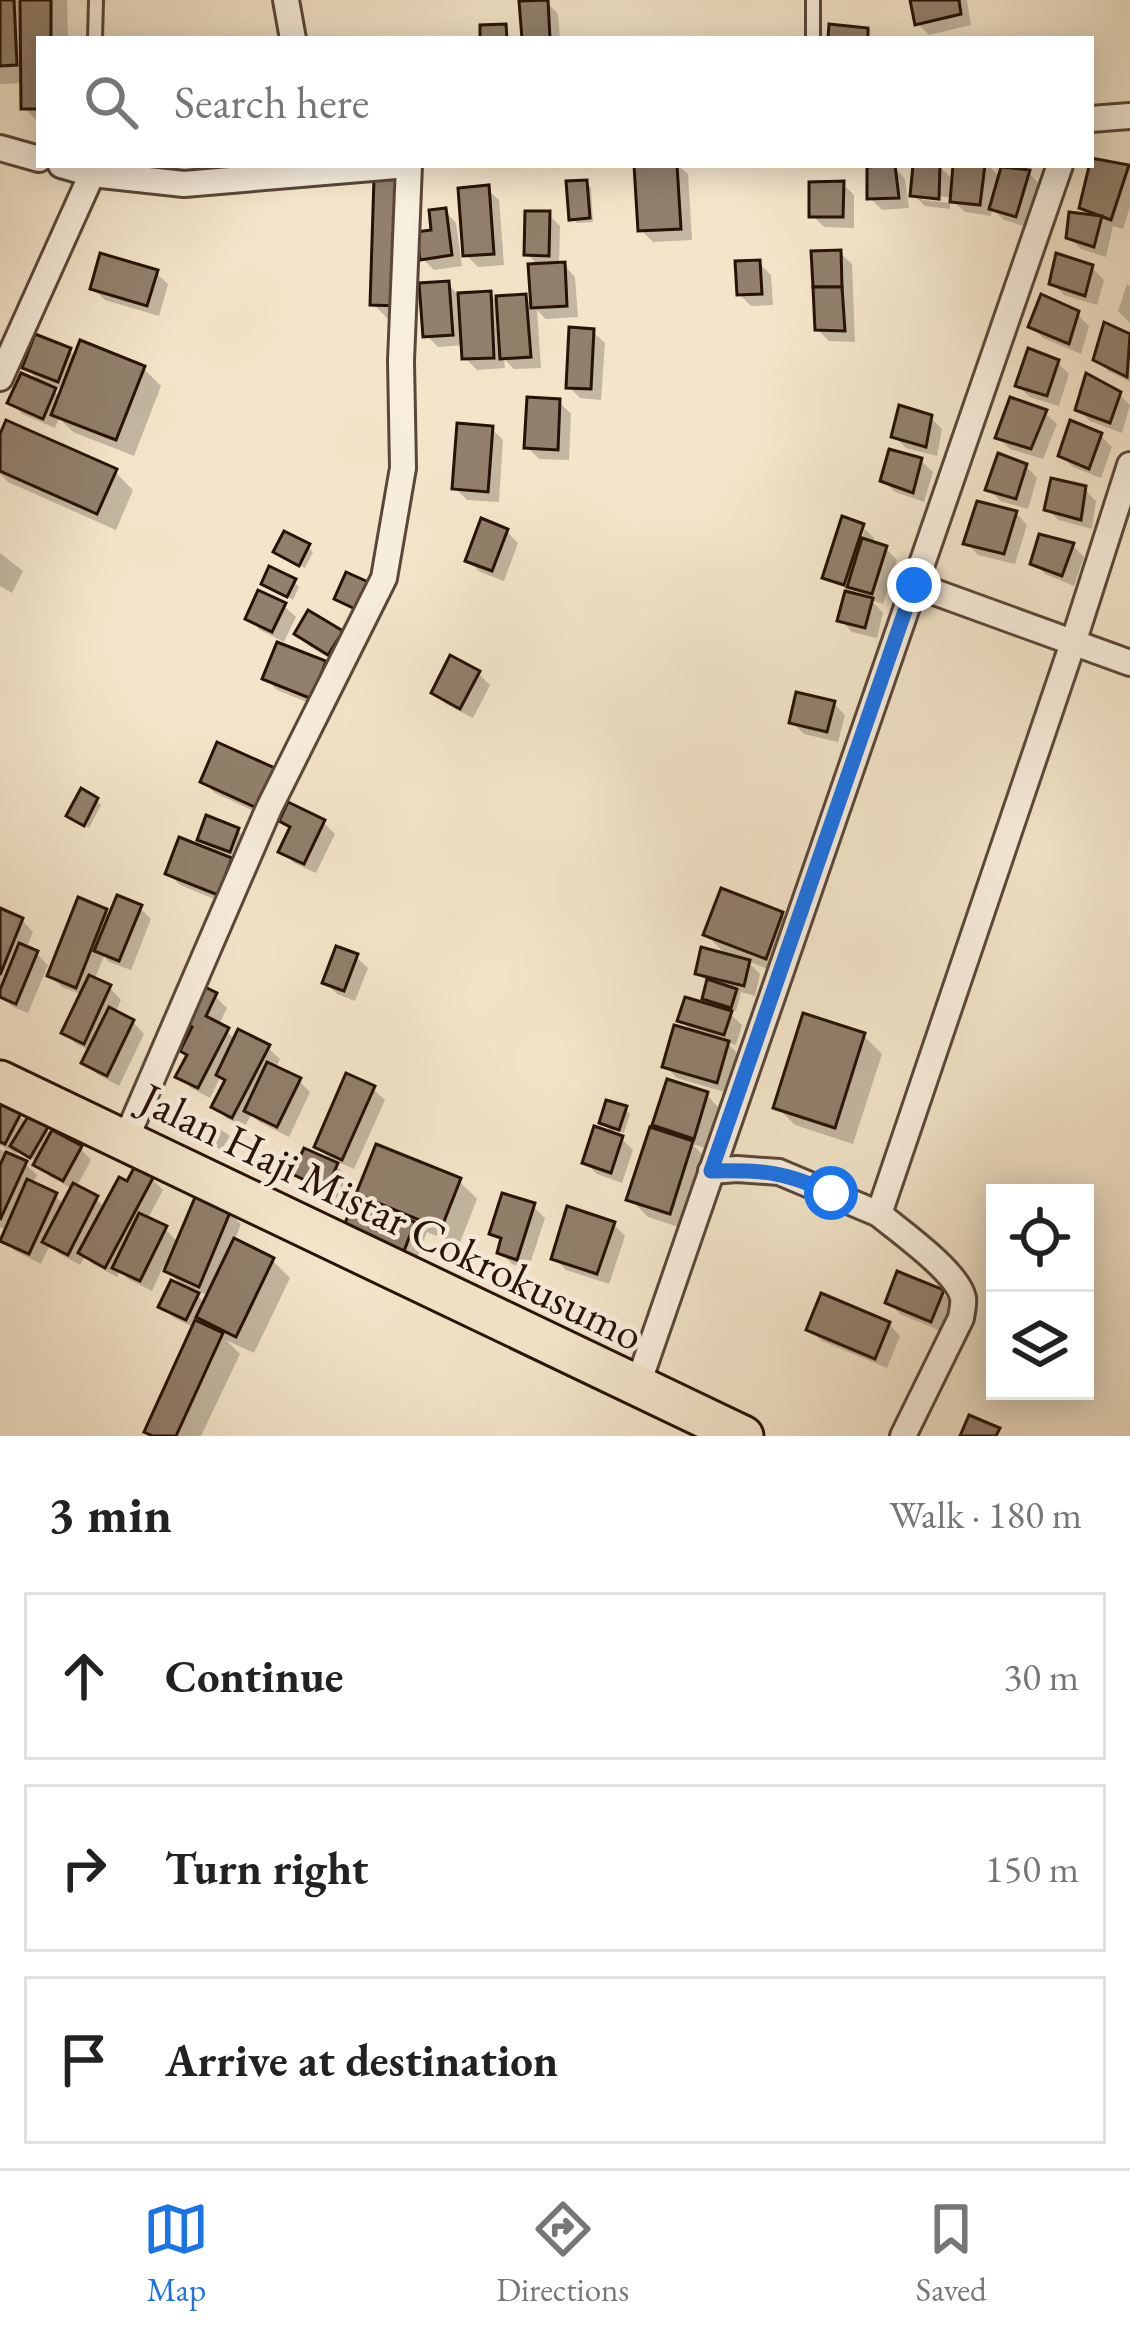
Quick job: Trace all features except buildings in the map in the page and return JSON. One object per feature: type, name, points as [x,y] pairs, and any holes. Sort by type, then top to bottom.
[{"type":"main road","name":"Jalan Haji Mistar Cokrokusumo","points":[[0,1081],[743,1436]]},
{"type":"street","points":[[286,0],[292,36]]},
{"type":"street","points":[[1094,118],[1130,116]]},
{"type":"street","points":[[0,148],[36,158]]},
{"type":"street","points":[[125,1141],[268,808],[384,578],[403,468],[400,361],[408,168]]},
{"type":"street","points":[[637,1387],[1059,168]]},
{"type":"street","points":[[0,378],[92,169],[184,184],[317,169]]},
{"type":"street","points":[[879,1214],[1130,465]]},
{"type":"street","points":[[914,585],[1130,663]]},
{"type":"street","points":[[711,1171],[778,1172],[879,1214],[922,1248],[956,1284],[963,1298],[961,1318],[903,1436]]},
{"type":"lane","points":[[95,36],[96,0]]},
{"type":"lane","points":[[812,36],[813,0]]},
{"type":"route","points":[[831,1193],[778,1172],[711,1171],[914,585]]}]
